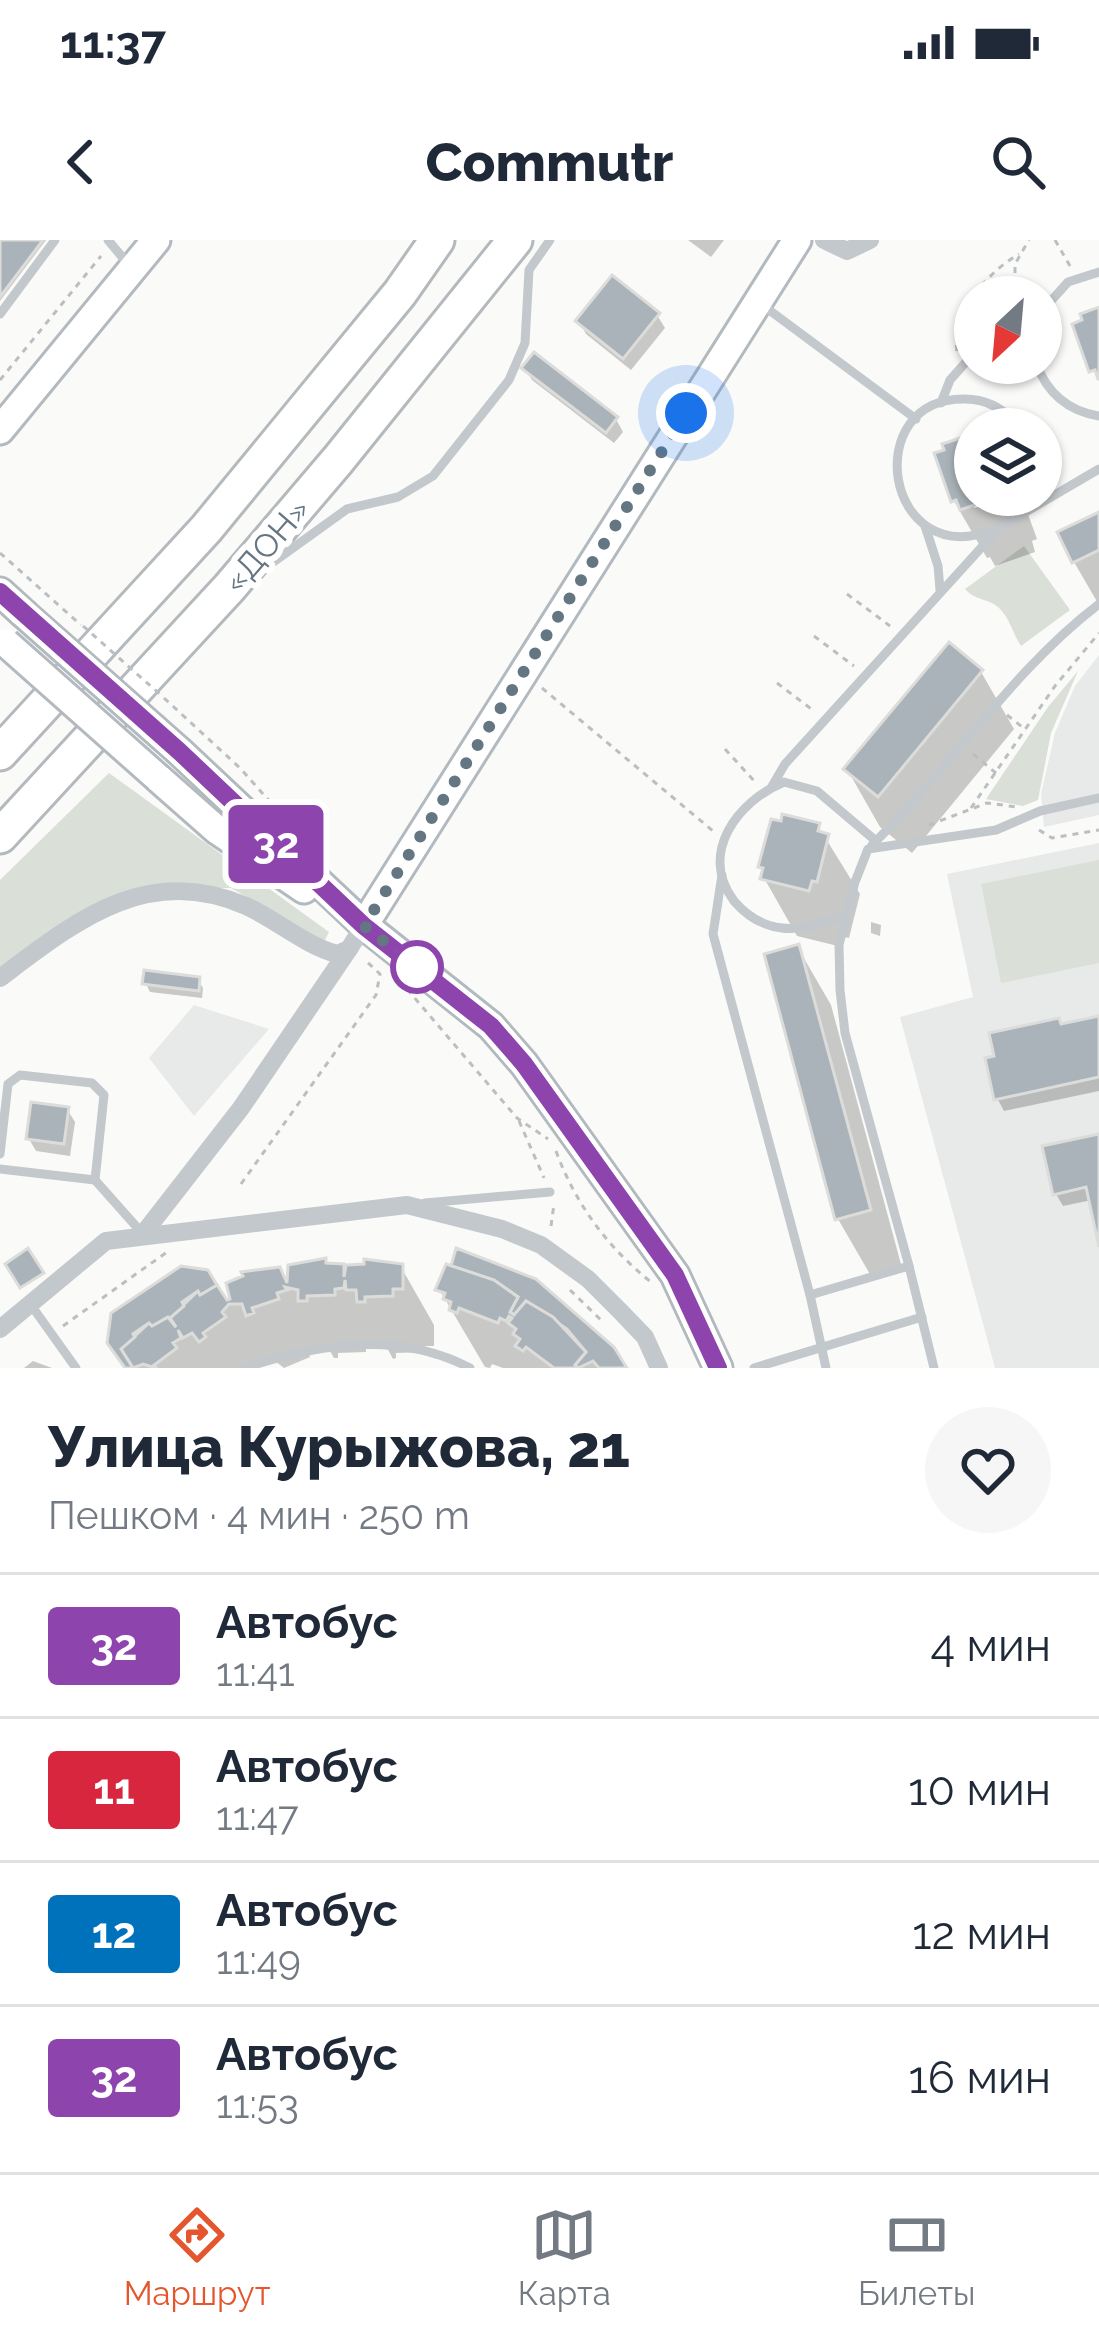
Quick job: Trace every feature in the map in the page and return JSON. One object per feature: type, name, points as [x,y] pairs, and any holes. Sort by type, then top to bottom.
[{"type":"highway","name":"«ДОН»","points":[[0,753],[206,529],[400,293],[436,240]]},
{"type":"highway","name":"«ДОН»","points":[[0,836],[229,588],[515,240]]},
{"type":"street","points":[[0,430],[156,240]]},
{"type":"street","points":[[142,1234],[242,1108],[356,937],[796,240]]},
{"type":"street","points":[[824,240],[848,251],[870,240]]},
{"type":"street","points":[[0,592],[180,752],[356,937]]},
{"type":"street","points":[[3,640],[217,830],[356,937],[491,1026],[524,1064],[675,1275],[718,1368]]},
{"type":"street","points":[[0,978],[78,920],[142,893],[171,890],[247,906],[337,954],[356,937]]},
{"type":"street","points":[[0,1329],[106,1241],[407,1204],[502,1229],[541,1245],[588,1279],[645,1337],[659,1368]]},
{"type":"lane","points":[[229,588],[346,509],[398,496],[433,476],[509,380],[525,343],[529,270],[550,240]]},
{"type":"lane","points":[[0,314],[56,241]]},
{"type":"lane","points":[[110,241],[131,269]]},
{"type":"lane","points":[[1062,288],[1098,271]]},
{"type":"lane","points":[[758,302],[916,419]]},
{"type":"lane","points":[[940,403],[954,376]]},
{"type":"lane","points":[[1046,384],[1064,403],[1099,416]]},
{"type":"lane","points":[[940,590],[938,566],[923,524],[905,503],[896,478],[897,451],[916,419],[940,403],[981,401],[996,408]]},
{"type":"lane","points":[[1062,487],[1099,469]]},
{"type":"lane","points":[[826,1368],[713,934],[724,840],[740,813],[767,790],[940,590],[1015,516]]},
{"type":"lane","points":[[923,524],[961,537],[1000,527]]},
{"type":"lane","points":[[931,1367],[909,1266],[845,1033],[839,945],[872,845],[1066,629],[1099,604]]},
{"type":"lane","points":[[767,790],[796,783],[817,791],[872,845]]},
{"type":"lane","points":[[872,845],[996,830],[1040,811],[1099,798]]},
{"type":"lane","points":[[722,874],[740,907],[770,926],[805,927],[846,915]]},
{"type":"lane","points":[[0,1154],[8,1084],[20,1075],[92,1083],[104,1096],[95,1180]]},
{"type":"lane","points":[[0,1169],[95,1180],[142,1234]]},
{"type":"lane","points":[[407,1204],[550,1192]]},
{"type":"lane","points":[[810,1295],[909,1266]]},
{"type":"lane","points":[[32,1305],[76,1368]]},
{"type":"lane","points":[[754,1368],[922,1317]]},
{"type":"lane","points":[[244,1368],[344,1344],[398,1345],[452,1358],[470,1368]]},
{"type":"path","points":[[994,276],[1029,240]]},
{"type":"path","points":[[1055,240],[1071,267]]},
{"type":"path","points":[[0,380],[110,241]]},
{"type":"path","points":[[1013,276],[1019,254]]},
{"type":"path","points":[[0,553],[211,739],[284,817]]},
{"type":"path","points":[[848,594],[901,634]]},
{"type":"path","points":[[970,810],[1054,686],[1099,633]]},
{"type":"path","points":[[814,636],[865,674]]},
{"type":"path","points":[[777,683],[825,719]]},
{"type":"path","points":[[542,688],[724,840]]},
{"type":"path","points":[[996,706],[1026,730]]},
{"type":"path","points":[[962,745],[997,774]]},
{"type":"path","points":[[725,749],[767,790]]},
{"type":"path","points":[[669,794],[675,786]]},
{"type":"path","points":[[681,804],[688,796]]},
{"type":"path","points":[[923,828],[987,803],[1003,803],[1033,816],[1040,832],[1052,838],[1099,830]]},
{"type":"path","points":[[241,1184],[376,995],[380,974],[356,937]]},
{"type":"path","points":[[427,1009],[518,1118],[553,1142],[572,1194],[625,1261],[656,1287]]},
{"type":"path","points":[[518,1118],[554,1205],[551,1226]]},
{"type":"path","points":[[52,1334],[174,1247]]},
{"type":"path","points":[[564,1285],[609,1328]]},
{"type":"shaded area","points":[[1024,546],[1070,610],[1021,646],[1000,609],[965,589]]},
{"type":"shaded area","points":[[1099,655],[1099,815],[1044,827],[1041,794],[1055,733],[1075,686]]},
{"type":"shaded area","points":[[1078,671],[1051,733],[1038,800],[1023,806],[986,799],[1048,707]]},
{"type":"shaded area","points":[[109,773],[329,932],[324,942],[231,888],[142,890],[0,980],[0,880]]},
{"type":"shaded area","points":[[1099,843],[1099,1368],[995,1368],[900,1017],[973,997],[947,874]]},
{"type":"shaded area","points":[[1099,860],[1099,963],[1001,983],[981,884]]},
{"type":"shaded area","points":[[194,1005],[269,1029],[194,1116],[149,1058]]},
{"type":"building","points":[[0,240],[43,240],[0,297]]},
{"type":"building","points":[[612,275],[660,313],[623,359],[575,321]]},
{"type":"building","points":[[1099,307],[1098,379],[1095,370],[1089,372],[1072,324],[1082,320],[1080,314]]},
{"type":"building","points":[[534,352],[618,417],[606,433],[521,368]]},
{"type":"building","points":[[954,440],[951,502],[934,453],[944,450],[942,444]]},
{"type":"building","points":[[1099,512],[1099,550],[1072,563],[1057,532]]},
{"type":"building","points":[[949,642],[983,670],[878,797],[843,769]]},
{"type":"building","points":[[782,814],[820,823],[818,831],[829,834],[817,882],[812,881],[809,891],[760,879],[763,868],[758,867],[771,819],[781,821]]},
{"type":"building","points":[[799,944],[871,1210],[835,1220],[764,954]]},
{"type":"building","points":[[144,970],[200,977],[199,991],[142,984]]},
{"type":"building","points":[[1099,1016],[1099,1077],[994,1100],[985,1058],[994,1056],[989,1033],[1059,1018],[1061,1024]]},
{"type":"building","points":[[31,1102],[69,1107],[64,1144],[26,1139]]},
{"type":"building","points":[[1099,1134],[1099,1247],[1086,1187],[1053,1195],[1042,1146]]},
{"type":"building","points":[[28,1248],[44,1273],[20,1288],[5,1264]]},
{"type":"building","points":[[456,1248],[536,1279],[614,1347],[627,1368],[599,1368],[593,1361],[578,1368],[575,1365],[586,1352],[567,1329],[526,1301],[514,1315],[510,1312],[518,1297],[494,1280],[451,1266]]},
{"type":"building","points":[[326,1258],[326,1263],[344,1264],[344,1277],[346,1265],[364,1264],[364,1259],[403,1264],[403,1289],[393,1289],[393,1296],[365,1297],[365,1302],[357,1302],[356,1290],[346,1290],[345,1280],[344,1288],[335,1289],[335,1295],[298,1301],[298,1290],[285,1287],[277,1293],[279,1299],[252,1308],[254,1313],[246,1316],[242,1304],[229,1304],[222,1312],[226,1317],[203,1333],[206,1337],[199,1342],[192,1333],[183,1338],[178,1330],[181,1338],[173,1343],[177,1348],[156,1368],[143,1364],[133,1368],[121,1349],[149,1323],[152,1326],[168,1317],[176,1327],[170,1318],[198,1291],[200,1295],[217,1285],[227,1300],[226,1283],[243,1276],[241,1272],[280,1267],[287,1283],[288,1265]]},
{"type":"building","points":[[446,1264],[494,1280],[518,1297],[510,1312],[514,1315],[526,1301],[553,1317],[586,1352],[575,1365],[578,1368],[554,1368],[526,1347],[523,1351],[515,1346],[520,1339],[513,1334],[516,1329],[508,1323],[509,1316],[498,1323],[459,1308],[457,1313],[449,1310],[451,1302],[443,1299],[445,1293],[435,1290]]},
{"type":"building","points":[[181,1266],[208,1270],[217,1285],[182,1302],[184,1306],[170,1318],[176,1327],[168,1317],[133,1334],[121,1349],[133,1368],[125,1368],[107,1343],[111,1313]]},
{"type":"bus line","name":"32","points":[[0,592],[180,752],[364,926],[491,1026],[524,1064],[675,1275],[718,1368]]},
{"type":"route","points":[[417,967],[364,926],[686,413]]}]
